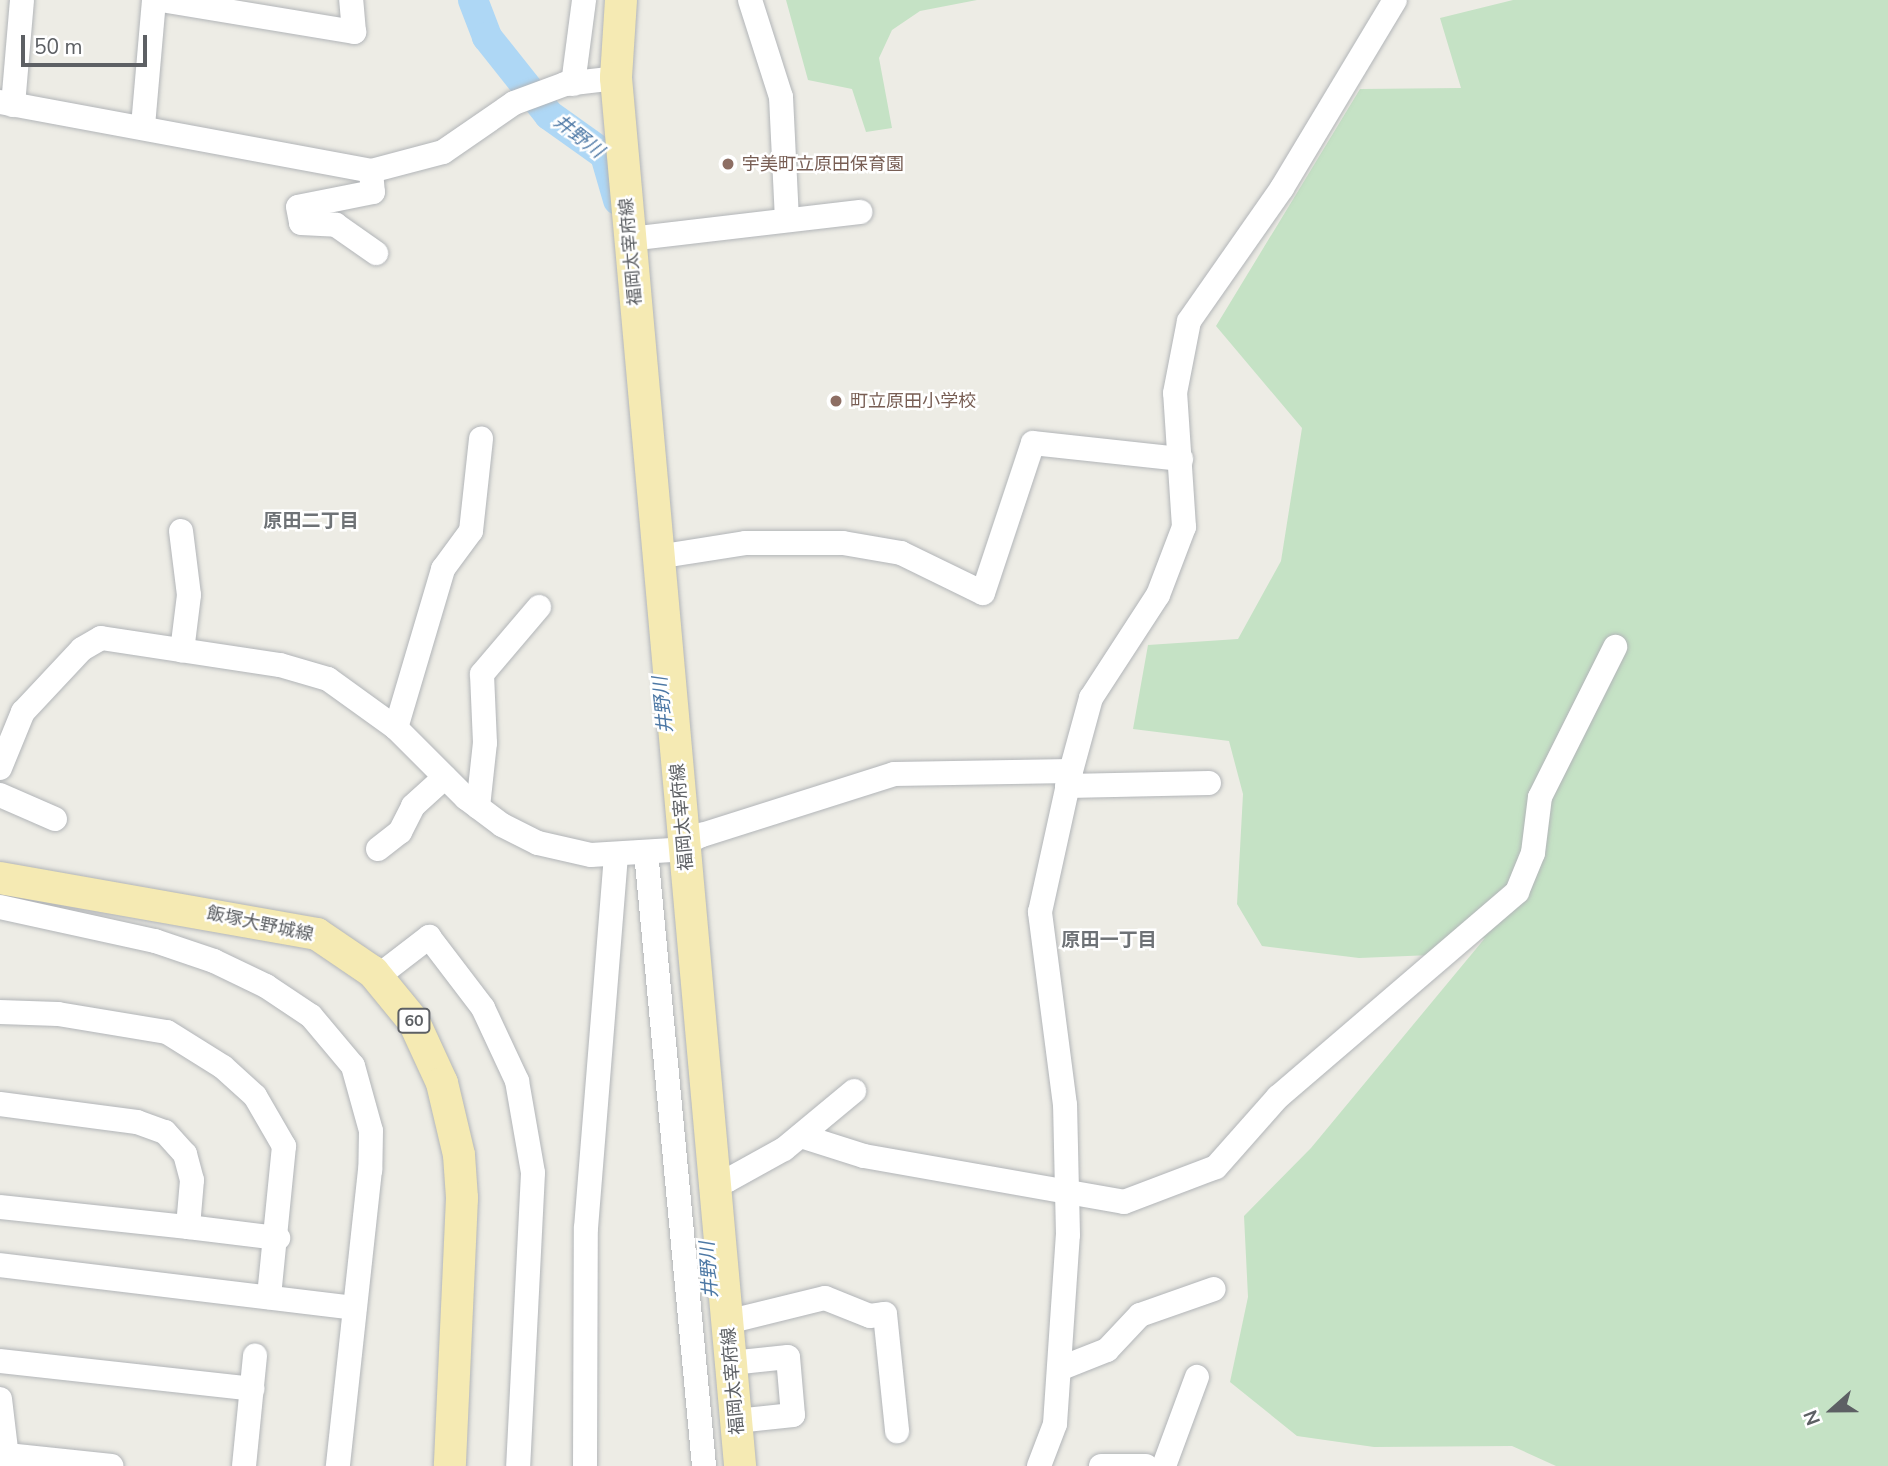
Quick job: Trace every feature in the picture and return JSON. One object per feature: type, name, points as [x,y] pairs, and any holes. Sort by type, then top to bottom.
[{"type":"main road","name":"福岡太宰府線","points":[[621,0],[616,78],[715,1182],[716,1241],[727,1322],[740,1466]]},
{"type":"main road","name":"飯塚大野城線","points":[[0,878],[317,934],[377,976],[415,1022],[442,1083],[458,1155],[462,1198],[450,1466]]},
{"type":"street","points":[[22,0],[7,103],[143,126],[371,171],[443,152],[514,103],[573,84],[616,78]]},
{"type":"street","points":[[143,126],[154,0]]},
{"type":"street","points":[[161,0],[215,5],[354,32],[351,0]]},
{"type":"street","points":[[573,84],[584,0]]},
{"type":"street","points":[[750,0],[781,97],[792,218]]},
{"type":"street","points":[[1039,1466],[1055,1424],[1068,1194],[1065,1105],[1040,912],[1069,778],[1091,698],[1158,595],[1179,547],[1184,527],[1176,373],[1189,321],[1282,188],[1395,0]]},
{"type":"street","points":[[371,171],[373,192],[298,207],[301,223],[336,225],[376,253]]},
{"type":"street","points":[[630,239],[860,212]]},
{"type":"street","points":[[396,728],[443,569],[471,531],[481,439]]},
{"type":"street","points":[[657,557],[745,543],[843,543],[901,553],[983,593],[1033,443],[1181,459]]},
{"type":"street","points":[[181,531],[189,595],[182,651]]},
{"type":"street","points":[[478,807],[485,743],[482,674],[539,607]]},
{"type":"street","points":[[0,768],[23,712],[89,643],[101,638],[280,665],[328,679],[396,728],[478,807],[538,843],[616,855],[646,852],[684,843],[894,774],[1209,783]]},
{"type":"street","points":[[801,1136],[864,1156],[1124,1202],[1216,1167],[1278,1097],[1484,926],[1517,892],[1533,853],[1540,797],[1615,647]]},
{"type":"street","points":[[378,849],[400,832],[413,806],[444,777]]},
{"type":"street","points":[[0,795],[55,819]]},
{"type":"street","points":[[646,852],[704,1466]]},
{"type":"street","points":[[585,1466],[586,1228],[616,855]]},
{"type":"street","points":[[0,907],[155,941],[215,961],[266,986],[333,1039],[353,1066],[371,1131],[338,1466]]},
{"type":"street","points":[[377,976],[429,937],[484,1008],[517,1081],[534,1173],[519,1466]]},
{"type":"street","points":[[0,1012],[58,1014],[167,1032],[229,1071],[273,1118],[284,1146],[278,1238],[269,1297]]},
{"type":"street","points":[[715,1182],[728,1180],[801,1136],[854,1091]]},
{"type":"street","points":[[0,1104],[137,1122],[165,1132],[185,1154],[192,1180],[188,1227]]},
{"type":"street","points":[[0,1208],[278,1238]]},
{"type":"street","points":[[682,1244],[716,1241]]},
{"type":"street","points":[[0,1265],[354,1308]]},
{"type":"street","points":[[1059,1369],[1107,1350],[1140,1315],[1214,1289]]},
{"type":"street","points":[[727,1322],[825,1298],[870,1316],[886,1314],[897,1431]]},
{"type":"street","points":[[244,1466],[255,1356]]},
{"type":"street","points":[[731,1363],[788,1357],[793,1415],[736,1421]]},
{"type":"street","points":[[0,1361],[252,1389]]},
{"type":"street","points":[[1164,1466],[1197,1377]]},
{"type":"street","points":[[0,1399],[8,1461],[111,1466]]},
{"type":"street","points":[[1101,1466],[1146,1466]]},
{"type":"green space","points":[[786,0],[977,0],[920,11],[892,30],[879,58],[892,128],[866,132],[852,89],[808,80]]},
{"type":"green space","points":[[1513,0],[1888,0],[1888,1466],[1556,1466],[1512,1446],[1374,1447],[1297,1436],[1230,1382],[1248,1297],[1244,1216],[1311,1148],[1485,938],[1432,955],[1359,958],[1262,946],[1237,904],[1243,794],[1229,741],[1133,729],[1148,645],[1238,639],[1281,561],[1302,428],[1216,326],[1360,89],[1461,88],[1440,18]]},
{"type":"waterway","name":"井野川","points":[[473,0],[487,37],[549,115],[605,155],[618,200]]},
{"type":"place","name":"宇美町立原田保育園","points":[[728,164]]},
{"type":"place","name":"町立原田小学校","points":[[836,401]]},
{"type":"district","name":"原田二丁目","points":[[311,522]]},
{"type":"district","name":"原田一丁目","points":[[1109,941]]}]
